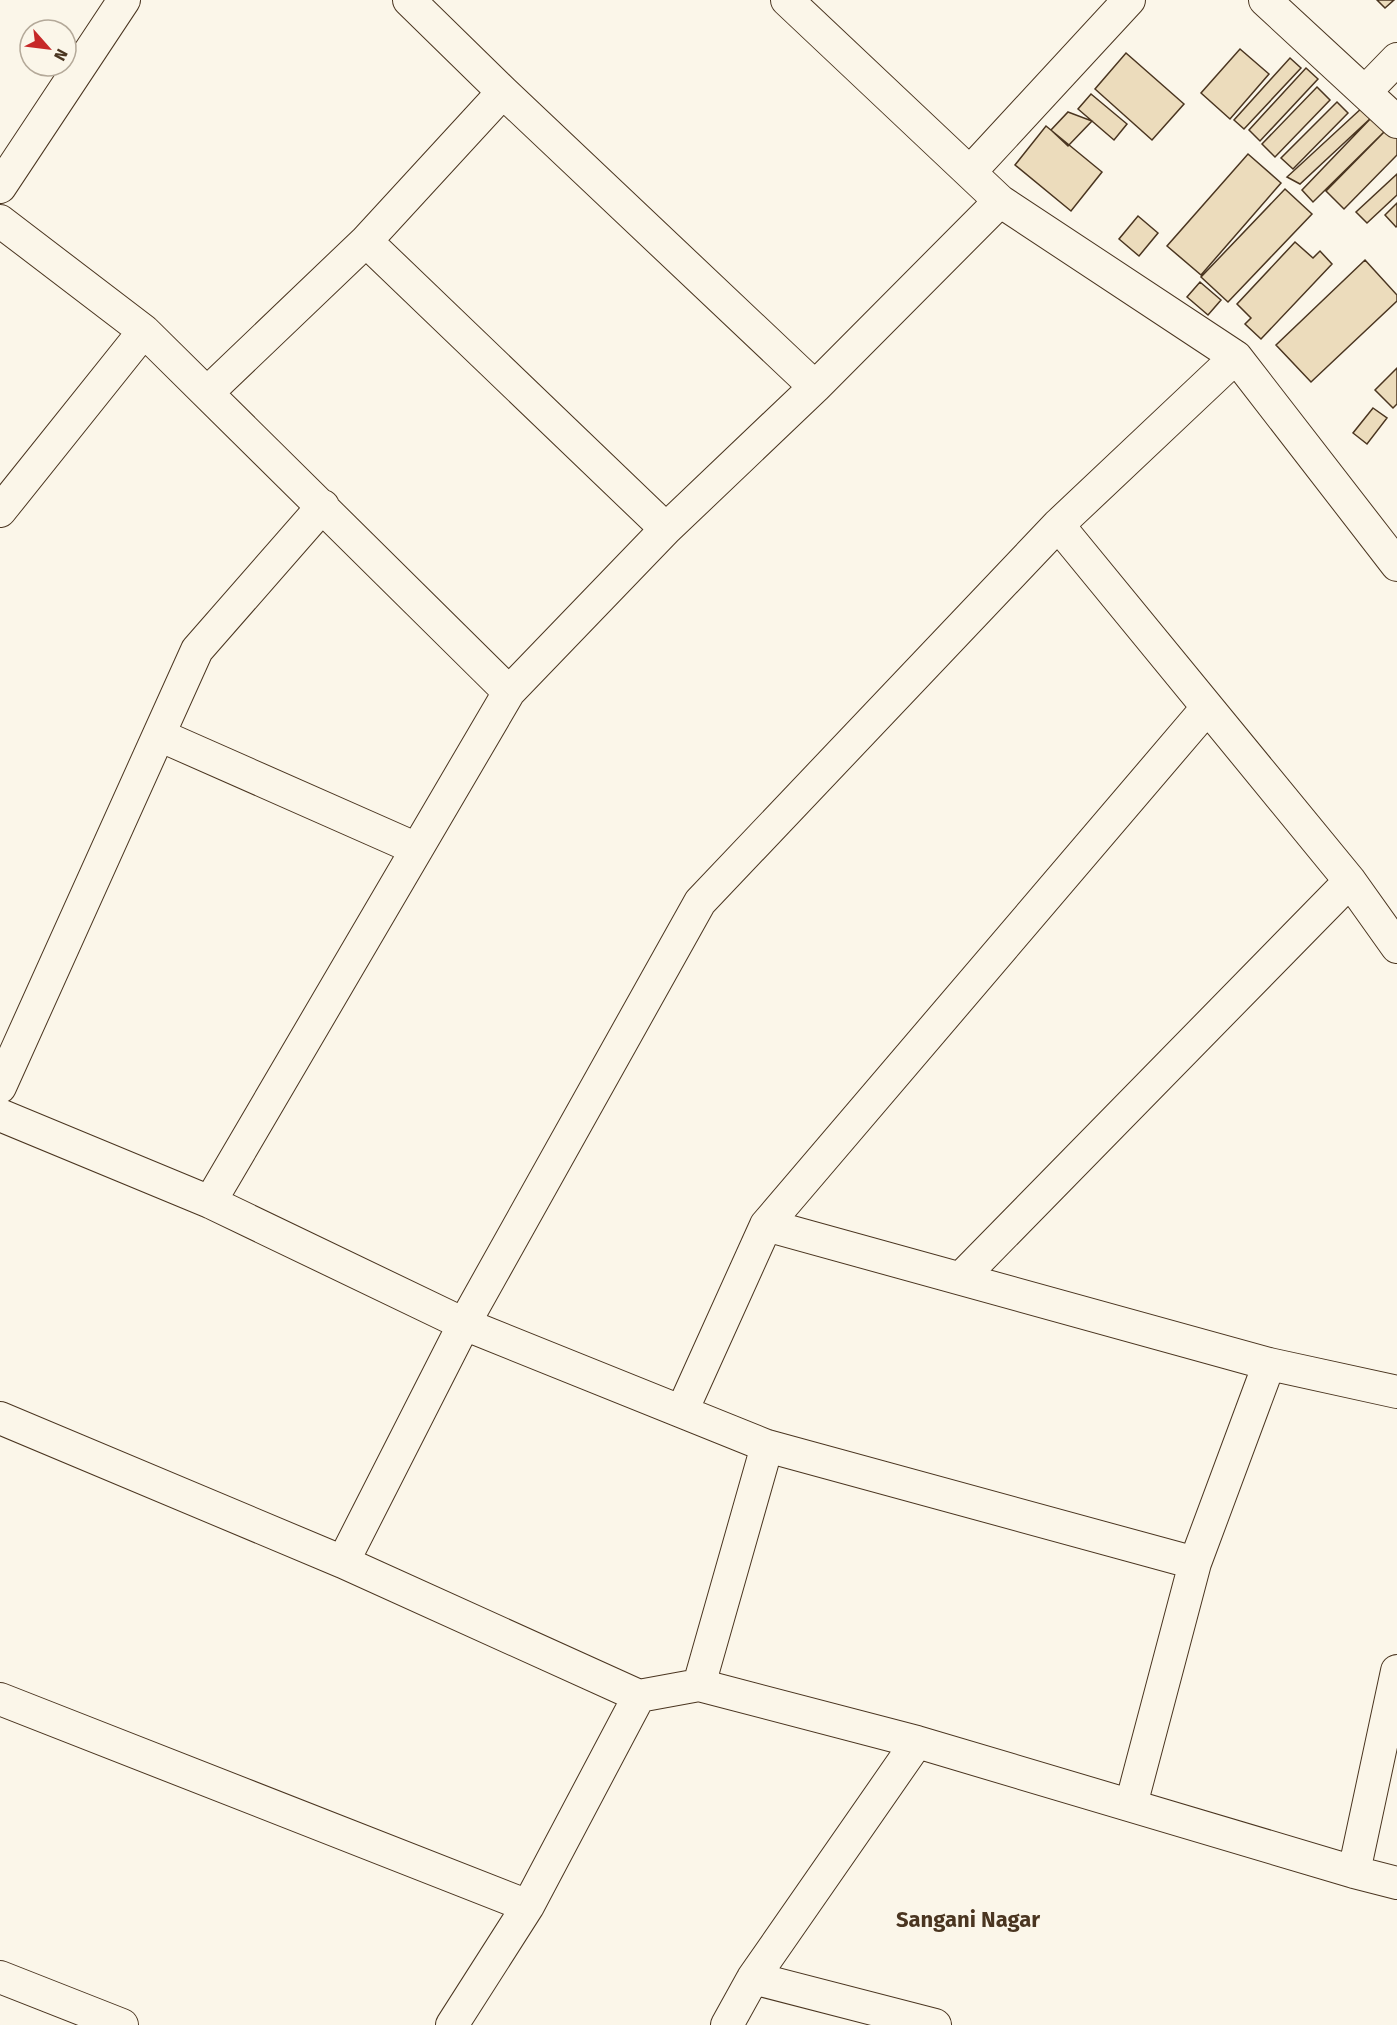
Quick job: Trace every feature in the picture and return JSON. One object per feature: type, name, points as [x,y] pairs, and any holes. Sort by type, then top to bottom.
[{"type":"street","points":[[0,187],[124,0]]},
{"type":"street","points":[[409,0],[815,387]]},
{"type":"street","points":[[787,0],[999,201],[1236,357],[1397,565]]},
{"type":"street","points":[[970,172],[1129,0]]},
{"type":"street","points":[[1265,0],[1397,122]]},
{"type":"street","points":[[1365,92],[1397,58]]},
{"type":"street","points":[[207,393],[366,241],[503,92]]},
{"type":"street","points":[[210,1202],[509,692],[666,529],[815,387],[999,201]]},
{"type":"street","points":[[0,221],[144,331],[509,692]]},
{"type":"street","points":[[366,241],[666,529]]},
{"type":"street","points":[[0,511],[144,331]]},
{"type":"street","points":[[343,1562],[464,1324],[700,902],[1058,525],[1236,357]]},
{"type":"street","points":[[0,1087],[197,650],[323,506]]},
{"type":"street","points":[[1058,525],[1350,881],[1397,947]]},
{"type":"street","points":[[682,1411],[766,1225],[1208,708]]},
{"type":"street","points":[[159,735],[417,849]]},
{"type":"street","points":[[961,1278],[1350,881]]},
{"type":"street","points":[[0,1116],[210,1202],[464,1324],[767,1446],[1195,1563]]},
{"type":"street","points":[[766,1225],[1269,1364],[1397,1392]]},
{"type":"street","points":[[1131,1805],[1195,1563],[1269,1364]]},
{"type":"street","points":[[0,1418],[343,1562],[639,1696],[699,1685],[917,1742],[1397,1883]]},
{"type":"street","points":[[699,1685],[767,1446]]},
{"type":"street","points":[[1354,1872],[1397,1671]]},
{"type":"street","points":[[452,2025],[528,1906],[639,1696]]},
{"type":"street","points":[[0,1699],[528,1906]]},
{"type":"street","points":[[727,2025],[753,1978],[917,1742]]},
{"type":"street","points":[[0,1977],[122,2025]]},
{"type":"street","points":[[753,1978],[936,2025]]},
{"type":"building","points":[[1377,0],[1394,0],[1385,8]]},
{"type":"building","points":[[1240,49],[1269,74],[1230,119],[1201,93]]},
{"type":"building","points":[[1126,53],[1184,104],[1152,140],[1095,89]]},
{"type":"building","points":[[1290,58],[1301,68],[1244,129],[1234,120]]},
{"type":"building","points":[[1306,68],[1318,79],[1260,141],[1249,130]]},
{"type":"building","points":[[1317,87],[1330,100],[1275,157],[1262,144]]},
{"type":"building","points":[[1091,94],[1127,124],[1114,140],[1078,109]]},
{"type":"building","points":[[1337,102],[1348,113],[1293,169],[1281,158]]},
{"type":"building","points":[[1364,106],[1373,116],[1300,184],[1287,177]]},
{"type":"building","points":[[1068,112],[1092,121],[1068,146],[1051,130]]},
{"type":"building","points":[[1373,116],[1388,128],[1313,202],[1302,190]]},
{"type":"building","points":[[1046,126],[1102,172],[1071,211],[1015,165]]},
{"type":"building","points":[[1388,128],[1397,137],[1397,155],[1344,209],[1326,191]]},
{"type":"building","points":[[1248,154],[1281,183],[1201,275],[1167,246]]},
{"type":"building","points":[[1397,174],[1397,195],[1367,223],[1356,212]]},
{"type":"building","points":[[1285,189],[1312,214],[1228,302],[1201,277]]},
{"type":"building","points":[[1397,203],[1397,226],[1396,227],[1385,215]]},
{"type":"building","points":[[1138,216],[1158,233],[1139,256],[1119,239]]},
{"type":"building","points":[[1295,242],[1313,258],[1320,251],[1332,264],[1261,339],[1245,324],[1251,318],[1237,304]]},
{"type":"building","points":[[1365,260],[1397,295],[1397,301],[1311,382],[1276,345]]},
{"type":"building","points":[[1200,282],[1221,300],[1208,315],[1187,297]]},
{"type":"building","points":[[1397,368],[1397,404],[1393,408],[1375,390]]},
{"type":"building","points":[[1373,408],[1387,418],[1367,444],[1353,433]]},
{"type":"district","name":"Sangani Nagar","points":[[968,1919]]}]
